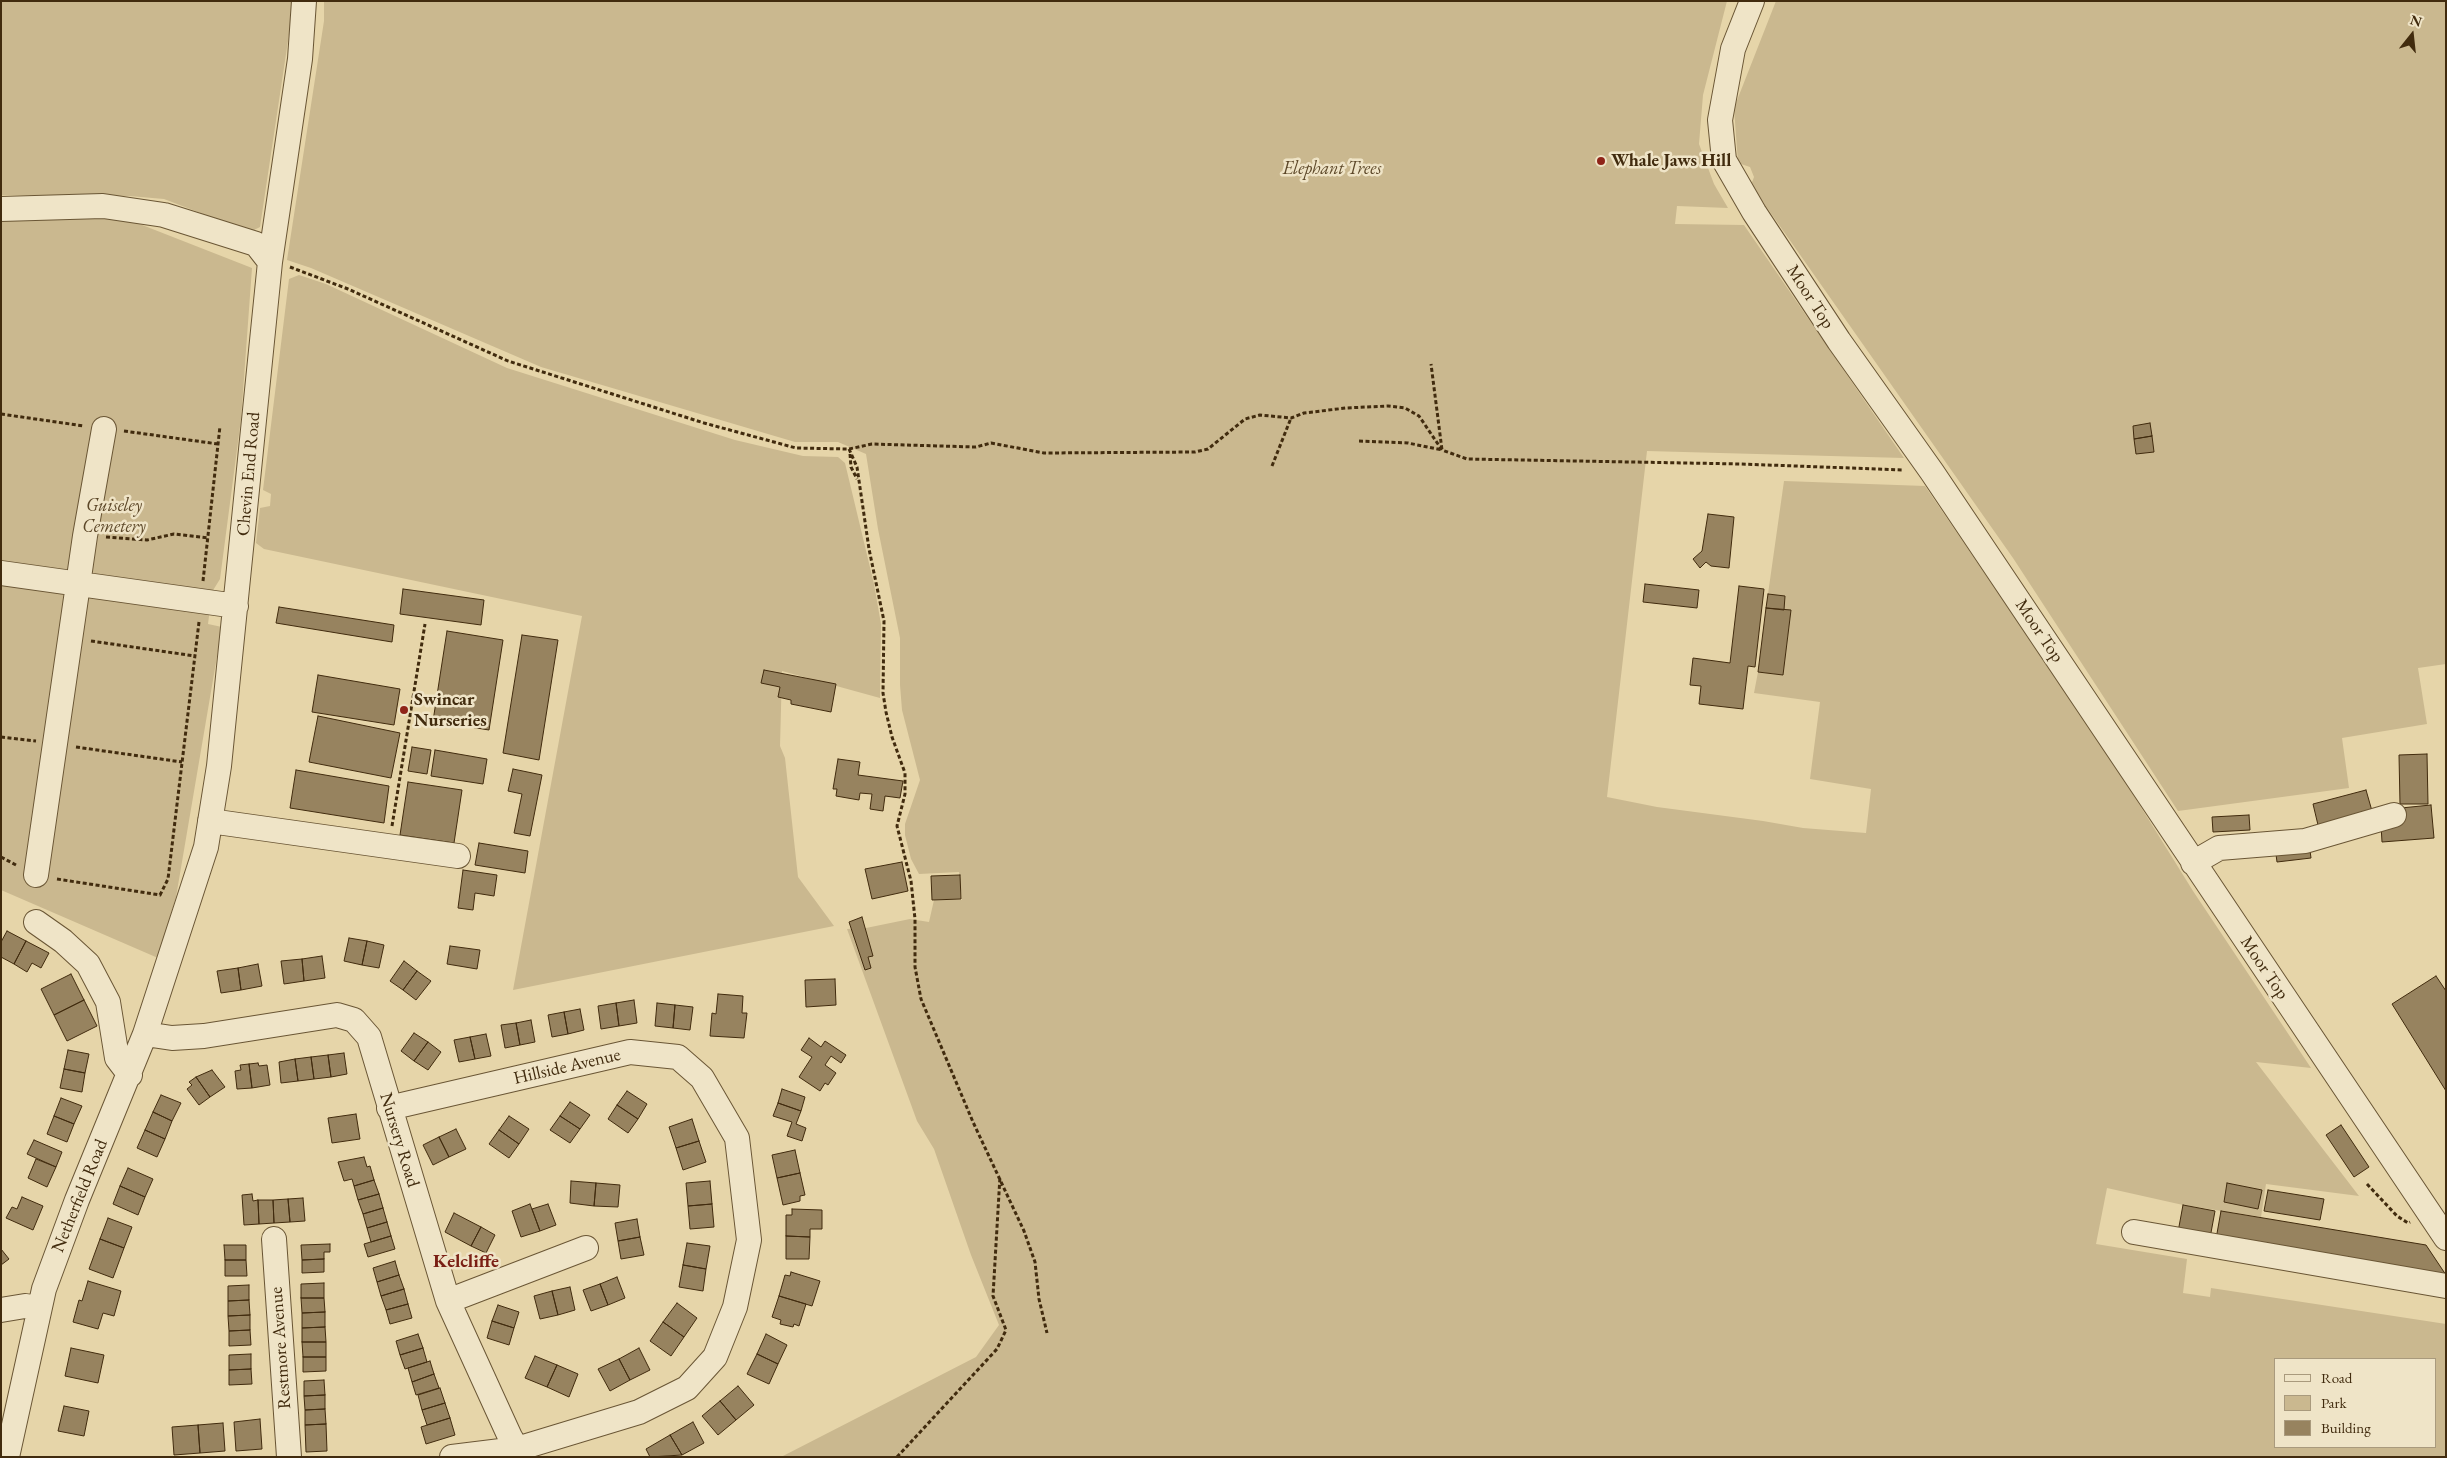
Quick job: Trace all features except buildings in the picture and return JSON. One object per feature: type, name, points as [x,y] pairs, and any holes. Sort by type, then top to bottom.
[{"type":"street","name":"Chevin End Road","points":[[176,943],[206,847],[219,766],[270,262],[296,88],[304,1]]},
{"type":"street","name":"Moor Top","points":[[1752,1],[1733,49],[1720,120],[1724,160],[1754,212],[1839,341],[1932,472],[2446,1238]]},
{"type":"street","points":[[1,209],[102,206],[164,215],[256,244],[270,262]]},
{"type":"street","points":[[36,875],[85,536],[104,428]]},
{"type":"street","points":[[1,573],[236,606]]},
{"type":"street","points":[[2193,863],[2219,848],[2305,841],[2394,815]]},
{"type":"street","points":[[210,821],[458,856]]},
{"type":"street","points":[[36,922],[63,941],[88,964],[108,1002],[117,1058],[130,1074]]},
{"type":"street","name":"Netherfield Road","points":[[10,1456],[44,1289],[77,1200],[146,1034],[176,943]]},
{"type":"street","name":"Nursery Road","points":[[146,1034],[172,1038],[204,1036],[338,1014],[354,1020],[368,1037],[448,1301],[520,1453]]},
{"type":"street","name":"Hillside Avenue","points":[[389,1108],[630,1052],[678,1057],[702,1078],[737,1138],[749,1240],[736,1307],[715,1357],[687,1388],[639,1412],[520,1453],[452,1457]]},
{"type":"street","points":[[2134,1232],[2446,1286]]},
{"type":"street","name":"Restmore Avenue","points":[[274,1239],[289,1457]]},
{"type":"street","points":[[448,1301],[586,1248]]},
{"type":"street","points":[[1,1310],[25,1306],[39,1308]]},
{"type":"path","points":[[270,262],[313,274],[508,361],[704,423],[796,448],[849,449],[872,444],[976,447],[992,443],[1044,454],[1195,452],[1208,449],[1245,419],[1260,415],[1291,418],[1304,413],[1388,406],[1405,408],[1419,416],[1442,450]]},
{"type":"path","points":[[1431,364],[1442,450]]},
{"type":"path","points":[[1272,466],[1291,418]]},
{"type":"path","points":[[1,857],[36,875],[160,895],[168,879],[220,426]]},
{"type":"path","points":[[1359,441],[1408,443],[1442,450],[1467,459],[1741,464],[1932,472]]},
{"type":"path","points":[[849,449],[857,467],[869,549],[884,621],[883,693],[892,736],[906,773],[906,794],[897,826],[911,881],[915,919],[915,967],[922,999],[973,1122],[1000,1175],[1035,1262],[1039,1299],[1047,1333]]},
{"type":"path","points":[[85,536],[147,540],[174,534],[208,538]]},
{"type":"path","points":[[388,846],[425,624]]},
{"type":"path","points":[[71,638],[195,656]]},
{"type":"path","points":[[1,736],[182,762]]},
{"type":"path","points":[[897,1457],[997,1349],[1006,1330],[993,1296],[1000,1175]]},
{"type":"path","points":[[2367,1184],[2397,1216],[2408,1223],[2430,1215]]},
{"type":"green space","points":[[1,1],[294,1],[260,227],[250,232],[164,199],[129,196],[1,195]]},
{"type":"green space","name":"Elephant Trees","points":[[324,1],[1727,1],[1703,95],[1699,144],[1714,184],[1728,208],[1677,206],[1675,224],[1744,225],[1904,458],[1647,451],[1607,797],[1657,807],[1803,828],[1866,833],[1871,789],[1810,779],[1820,702],[1754,693],[1758,672],[1783,675],[1791,611],[1784,610],[1785,596],[1768,594],[1784,481],[1925,486],[2108,754],[2193,891],[2311,1068],[2256,1062],[2359,1196],[2266,1184],[2261,1217],[2183,1205],[2107,1188],[2096,1244],[2187,1259],[2183,1293],[2210,1297],[2211,1288],[2446,1324],[2446,1457],[781,1457],[976,1357],[999,1325],[971,1255],[934,1149],[917,1121],[847,929],[866,928],[910,919],[929,922],[934,900],[962,900],[959,872],[919,874],[911,859],[905,835],[905,824],[920,780],[902,710],[900,638],[878,529],[866,454],[838,442],[795,442],[541,367],[311,268],[287,260],[324,21]]},
{"type":"green space","points":[[1776,1],[2446,1],[2446,664],[2418,668],[2427,724],[2342,738],[2349,788],[2178,811],[2013,558],[1751,185],[1754,177],[1750,167],[1738,163],[1734,108]]},
{"type":"green space","name":"Guiseley Cemetery","points":[[88,216],[132,221],[252,268],[241,419],[220,579],[212,592],[208,624],[222,627],[176,897],[158,958],[1,890],[1,220]]},
{"type":"green space","points":[[299,275],[326,284],[507,368],[735,440],[803,456],[838,457],[845,463],[874,584],[881,624],[880,698],[782,671],[780,746],[785,758],[798,877],[834,926],[513,990],[582,616],[264,549],[256,543],[260,508],[270,506],[271,494],[263,490],[289,279]]},
{"type":"place","name":"Whale Jaws Hill","points":[[1601,161]]},
{"type":"place","name":"Swincar Nurseries","points":[[404,710]]},
{"type":"district","name":"Kelcliffe","points":[[466,1262]]}]
